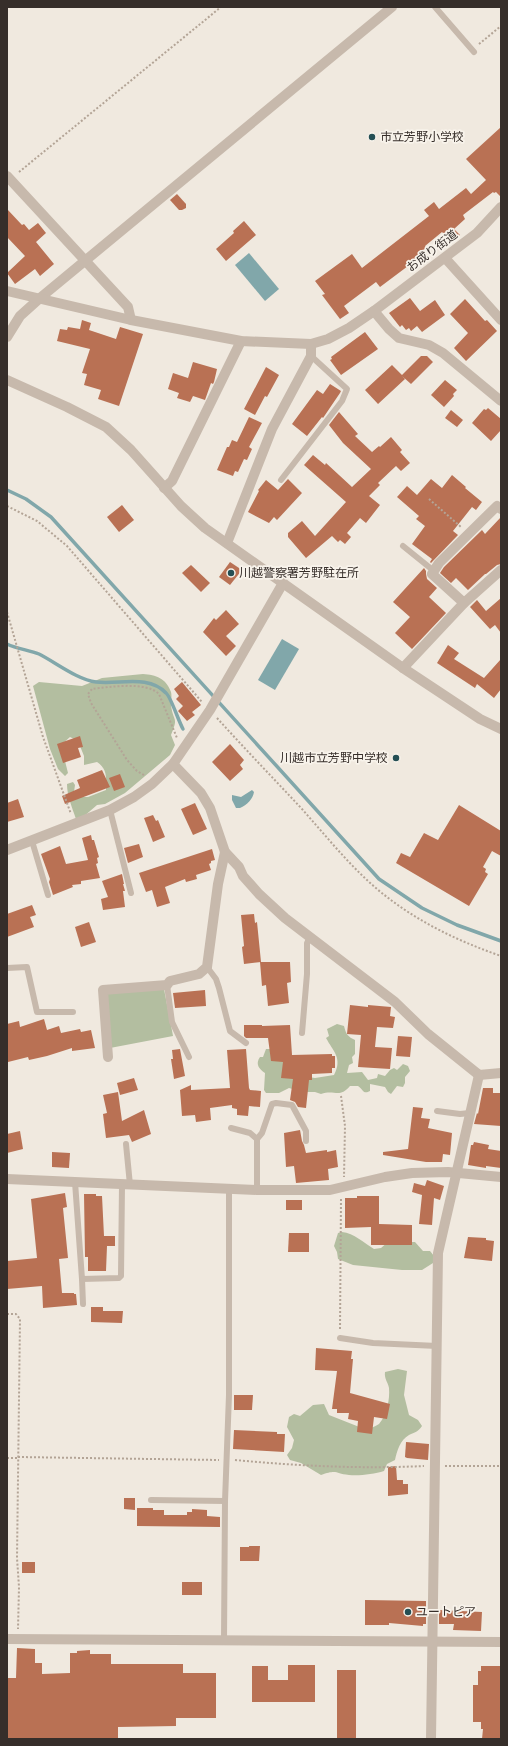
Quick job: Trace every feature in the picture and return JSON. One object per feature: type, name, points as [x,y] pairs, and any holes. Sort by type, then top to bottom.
[{"type":"street","points":[[7,337],[20,316],[40,298],[392,7]]},
{"type":"street","points":[[9,178],[128,308],[131,320]]},
{"type":"street","name":"お成り街道","points":[[7,291],[131,320],[241,341],[311,344],[328,339],[342,332],[374,311],[477,233],[501,207]]},
{"type":"street","points":[[445,258],[501,320]]},
{"type":"street","points":[[374,311],[389,329],[399,338],[428,345],[443,353],[501,400]]},
{"type":"street","points":[[164,488],[172,481],[241,341]]},
{"type":"street","points":[[227,543],[272,429],[311,356],[311,344]]},
{"type":"street","points":[[7,380],[106,427],[131,450],[164,488],[205,528],[403,668],[480,719],[501,729]]},
{"type":"street","points":[[464,603],[432,574],[439,563],[497,506],[501,509]]},
{"type":"street","points":[[403,668],[464,603],[501,570]]},
{"type":"street","points":[[7,850],[32,842],[110,810],[134,797],[155,782],[186,748],[223,688],[283,582]]},
{"type":"street","points":[[173,764],[201,793],[210,808],[225,852],[239,867],[243,876],[259,894],[285,918],[396,1002],[428,1034],[479,1075],[501,1073]]},
{"type":"street","points":[[108,1057],[103,990],[167,985],[170,981],[199,974],[207,967],[218,884],[225,852]]},
{"type":"street","points":[[431,1739],[438,1253],[479,1075]]},
{"type":"street","points":[[7,1179],[257,1190],[330,1190],[385,1177],[412,1173],[457,1173],[501,1177]]},
{"type":"street","points":[[12,1639],[501,1642]]},
{"type":"lane","points":[[435,7],[473,51]]},
{"type":"lane","points":[[281,480],[342,401],[347,389],[311,356]]},
{"type":"lane","points":[[403,546],[434,571]]},
{"type":"lane","points":[[110,810],[131,893]]},
{"type":"lane","points":[[32,842],[48,895]]},
{"type":"lane","points":[[302,1033],[307,974],[307,943],[310,937]]},
{"type":"lane","points":[[7,968],[27,967],[37,1012],[73,1012]]},
{"type":"lane","points":[[207,967],[216,979],[230,1031],[246,1043]]},
{"type":"lane","points":[[167,985],[172,1022],[188,1057]]},
{"type":"lane","points":[[257,1190],[257,1139],[262,1134],[272,1104],[292,1105],[306,1131],[306,1141]]},
{"type":"lane","points":[[437,1111],[460,1114],[470,1112]]},
{"type":"lane","points":[[231,1128],[250,1133],[257,1139]]},
{"type":"lane","points":[[82,1279],[119,1278],[121,1276],[126,1185],[126,1144]]},
{"type":"lane","points":[[75,1182],[83,1304]]},
{"type":"lane","points":[[224,1641],[225,1501],[229,1395],[230,1189]]},
{"type":"lane","points":[[340,1338],[372,1344],[436,1346]]},
{"type":"lane","points":[[151,1500],[225,1501]]},
{"type":"path","points":[[9,178],[221,7]]},
{"type":"path","points":[[473,51],[501,26]]},
{"type":"path","points":[[429,499],[469,534]]},
{"type":"path","points":[[7,506],[37,521],[67,546],[210,709],[339,852],[376,888],[420,920],[474,947],[501,956]]},
{"type":"path","points":[[7,612],[43,737],[74,824]]},
{"type":"path","points":[[155,782],[137,771],[128,760],[91,703],[88,694],[92,689],[129,686],[154,690],[159,694],[179,741],[186,748]]},
{"type":"path","points":[[340,1338],[345,1126],[341,1096]]},
{"type":"path","points":[[7,1314],[16,1314],[20,1319],[17,1558],[19,1586],[12,1639]]},
{"type":"path","points":[[7,1458],[226,1460],[290,1466],[380,1468],[501,1466]]},
{"type":"green space","points":[[143,674],[160,678],[169,687],[171,694],[171,705],[175,719],[171,735],[175,745],[170,755],[125,793],[105,804],[97,805],[82,818],[76,819],[69,797],[67,784],[73,782],[75,785],[74,792],[76,797],[88,797],[106,790],[105,771],[97,762],[84,765],[84,756],[78,741],[70,737],[61,745],[68,773],[65,776],[58,769],[50,749],[33,686],[39,682],[82,686],[102,678]]},
{"type":"green space","points":[[164,989],[173,1036],[110,1048],[106,994]]},
{"type":"green space","points":[[337,1024],[344,1026],[348,1035],[355,1040],[355,1054],[352,1057],[353,1063],[349,1065],[347,1073],[362,1072],[368,1080],[377,1078],[378,1074],[385,1076],[390,1070],[394,1068],[397,1070],[403,1064],[408,1066],[410,1071],[405,1077],[403,1087],[397,1086],[391,1094],[385,1087],[370,1084],[370,1091],[366,1092],[358,1086],[350,1086],[340,1093],[330,1092],[321,1094],[315,1092],[303,1092],[289,1088],[279,1093],[266,1093],[264,1090],[265,1073],[259,1068],[258,1062],[260,1057],[263,1057],[266,1049],[273,1049],[308,1077],[315,1078],[334,1075],[338,1064],[337,1059],[326,1038],[329,1036],[327,1029]]},
{"type":"green space","points":[[342,1232],[355,1236],[374,1249],[381,1248],[388,1242],[415,1242],[423,1251],[430,1251],[434,1256],[433,1263],[422,1270],[402,1270],[353,1265],[338,1259],[334,1246],[338,1233]]},
{"type":"green space","points":[[398,1369],[407,1371],[404,1395],[409,1415],[418,1420],[422,1426],[418,1431],[409,1435],[403,1440],[398,1449],[395,1460],[387,1464],[384,1471],[362,1475],[349,1475],[334,1472],[321,1475],[301,1463],[290,1460],[287,1455],[292,1448],[294,1440],[287,1427],[289,1417],[294,1414],[300,1416],[313,1405],[324,1404],[329,1415],[367,1430],[379,1424],[386,1412],[389,1392],[385,1372]]},
{"type":"water","points":[[249,253],[279,289],[265,301],[235,265]]},
{"type":"water","points":[[282,639],[299,649],[275,690],[258,680]]},
{"type":"water","points":[[252,790],[254,792],[249,802],[240,808],[236,808],[232,800],[232,795],[241,797]]},
{"type":"building","points":[[501,127],[501,197],[496,192],[493,192],[463,215],[465,219],[454,229],[460,235],[452,242],[442,232],[425,246],[426,248],[418,254],[420,257],[380,287],[376,282],[344,306],[349,313],[340,319],[322,295],[325,294],[315,281],[352,254],[362,268],[429,216],[424,210],[434,202],[439,209],[466,188],[471,194],[486,180],[466,159]]},
{"type":"building","points":[[177,194],[186,204],[186,208],[182,210],[179,210],[170,200]]},
{"type":"building","points":[[7,209],[22,225],[24,224],[29,230],[38,223],[46,233],[36,242],[54,264],[40,276],[35,269],[15,284],[7,273],[25,256],[7,237]]},
{"type":"building","points":[[244,221],[256,235],[226,261],[216,249],[234,233],[233,231]]},
{"type":"building","points":[[410,298],[420,311],[435,300],[445,315],[422,332],[417,326],[411,331],[409,328],[406,330],[402,325],[400,327],[389,313]]},
{"type":"building","points":[[465,299],[485,321],[487,320],[497,331],[466,361],[454,348],[468,333],[450,314]]},
{"type":"building","points":[[82,320],[91,323],[89,330],[116,339],[120,327],[143,334],[119,406],[98,399],[101,390],[84,385],[87,374],[82,373],[90,349],[57,341],[60,329],[67,330],[68,327],[80,329]]},
{"type":"building","points":[[365,332],[378,349],[341,375],[330,360],[332,359],[331,357]]},
{"type":"building","points":[[421,356],[427,356],[433,362],[411,384],[402,376],[405,379],[378,404],[365,390],[392,365],[402,375]]},
{"type":"building","points":[[193,362],[217,369],[214,382],[213,384],[211,383],[205,400],[193,396],[190,402],[177,398],[179,393],[168,389],[173,373],[188,378]]},
{"type":"building","points":[[266,367],[279,375],[267,397],[265,396],[255,415],[244,409]]},
{"type":"building","points":[[445,380],[457,390],[453,394],[454,396],[444,407],[431,395]]},
{"type":"building","points":[[330,384],[341,391],[323,418],[322,417],[307,436],[292,424],[317,390],[323,394]]},
{"type":"building","points":[[488,408],[501,419],[501,430],[491,441],[472,423],[484,409],[486,410]]},
{"type":"building","points":[[451,410],[463,420],[457,427],[445,418]]},
{"type":"building","points":[[339,412],[358,434],[355,436],[372,452],[391,437],[402,450],[400,452],[410,463],[401,471],[396,466],[378,483],[380,485],[369,496],[380,505],[366,523],[360,518],[347,533],[351,537],[345,544],[340,540],[338,542],[332,536],[306,558],[288,537],[288,533],[302,521],[315,536],[346,502],[304,465],[313,455],[325,465],[326,463],[352,487],[371,469],[343,443],[329,425]]},
{"type":"building","points":[[249,417],[262,423],[249,447],[252,449],[247,460],[244,459],[238,472],[235,471],[233,476],[217,470],[227,447],[229,447],[232,440],[237,442]]},
{"type":"building","points":[[452,475],[482,502],[476,510],[472,507],[453,531],[458,535],[431,563],[430,562],[432,559],[412,544],[425,526],[416,519],[419,516],[397,497],[407,486],[417,495],[431,479],[442,488]]},
{"type":"building","points":[[288,479],[302,493],[277,520],[274,517],[269,523],[248,512],[259,491],[258,490],[266,480],[278,490]]},
{"type":"building","points":[[122,505],[134,520],[119,532],[107,517]]},
{"type":"building","points":[[501,517],[501,564],[497,565],[485,574],[468,590],[456,578],[451,583],[440,573],[444,567],[482,530],[485,534]]},
{"type":"building","name":"川越警察署芳野駐在所","points":[[230,562],[242,570],[230,585],[219,577]]},
{"type":"building","points":[[191,565],[210,583],[201,592],[182,573]]},
{"type":"building","points":[[424,568],[427,579],[437,588],[429,597],[446,613],[412,649],[395,633],[410,617],[393,602]]},
{"type":"building","points":[[501,598],[501,633],[495,625],[490,629],[470,607],[477,600],[486,611]]},
{"type":"building","points":[[226,610],[239,624],[226,636],[236,646],[226,656],[203,632],[214,618],[216,620]]},
{"type":"building","points":[[448,645],[459,653],[454,659],[484,678],[501,659],[501,689],[494,698],[477,684],[475,688],[437,663]]},
{"type":"building","points":[[182,682],[201,705],[192,712],[195,715],[187,721],[178,711],[183,706],[176,699],[179,696],[174,689]]},
{"type":"building","points":[[80,736],[83,747],[78,748],[81,757],[63,763],[57,744]]},
{"type":"building","points":[[230,744],[244,760],[240,765],[243,769],[230,781],[212,762]]},
{"type":"building","points":[[102,770],[110,787],[65,804],[62,796],[80,788],[77,780]]},
{"type":"building","points":[[120,774],[125,787],[114,791],[109,778]]},
{"type":"building","points":[[18,799],[24,817],[7,822],[7,803]]},
{"type":"building","points":[[195,803],[207,829],[193,835],[181,809]]},
{"type":"building","points":[[459,805],[501,831],[501,856],[492,851],[483,867],[486,869],[485,872],[488,874],[469,906],[396,863],[401,853],[410,857],[424,833],[438,840]]},
{"type":"building","points":[[153,815],[156,821],[158,820],[165,837],[153,842],[144,818]]},
{"type":"building","points":[[91,835],[99,857],[97,858],[98,863],[96,864],[100,878],[81,881],[81,884],[72,885],[73,887],[53,895],[49,882],[50,879],[41,854],[60,846],[66,864],[88,860],[82,838]]},
{"type":"building","points":[[139,844],[143,857],[128,863],[124,848]]},
{"type":"building","points":[[212,849],[215,860],[211,861],[209,864],[211,870],[196,875],[197,879],[186,882],[185,879],[165,887],[170,903],[157,907],[152,890],[146,892],[139,873]]},
{"type":"building","points":[[122,874],[125,891],[123,891],[125,907],[103,910],[101,899],[108,897],[102,881]]},
{"type":"building","points":[[32,905],[36,915],[30,917],[34,927],[7,937],[7,914]]},
{"type":"building","points":[[254,914],[255,923],[257,922],[261,962],[244,964],[241,915]]},
{"type":"building","points":[[89,922],[96,942],[81,947],[75,927]]},
{"type":"building","points":[[260,962],[290,962],[291,982],[287,983],[289,1003],[268,1006],[266,985],[262,986]]},
{"type":"building","points":[[205,990],[206,1006],[175,1008],[173,993]]},
{"type":"building","points":[[350,1005],[391,1007],[390,1016],[395,1017],[393,1028],[377,1027],[375,1047],[392,1048],[390,1069],[358,1067],[361,1035],[347,1034]]},
{"type":"building","points":[[44,1019],[47,1030],[59,1026],[61,1033],[80,1029],[81,1032],[91,1030],[95,1048],[72,1051],[72,1048],[29,1060],[28,1057],[8,1062],[7,1024],[19,1021],[20,1027]]},
{"type":"building","points":[[244,1025],[290,1025],[292,1055],[332,1054],[332,1056],[335,1056],[335,1068],[332,1068],[332,1073],[312,1074],[312,1080],[309,1080],[306,1108],[298,1107],[295,1102],[290,1100],[293,1079],[281,1078],[283,1062],[271,1061],[268,1038],[246,1038],[244,1036]]},
{"type":"building","points":[[398,1036],[412,1037],[410,1057],[396,1056]]},
{"type":"building","points":[[180,1049],[185,1076],[174,1079],[171,1059],[173,1059],[172,1050]]},
{"type":"building","points":[[246,1049],[249,1088],[250,1090],[261,1091],[260,1107],[249,1106],[248,1116],[237,1115],[237,1109],[232,1108],[232,1105],[210,1108],[211,1120],[196,1122],[195,1115],[182,1116],[180,1090],[191,1085],[191,1090],[230,1088],[227,1050]]},
{"type":"building","points":[[134,1078],[138,1090],[120,1095],[117,1083]]},
{"type":"building","points":[[483,1088],[493,1088],[493,1093],[501,1093],[501,1126],[474,1124],[477,1113],[478,1114]]},
{"type":"building","points":[[118,1092],[122,1121],[144,1110],[151,1134],[132,1142],[129,1135],[106,1138],[103,1114],[107,1113],[103,1095]]},
{"type":"building","points":[[413,1107],[423,1108],[421,1118],[430,1119],[428,1128],[452,1133],[450,1155],[443,1154],[442,1162],[426,1162],[383,1155],[383,1152],[408,1149]]},
{"type":"building","points":[[300,1130],[306,1153],[336,1150],[338,1167],[328,1169],[329,1180],[296,1183],[294,1166],[286,1167],[284,1133]]},
{"type":"building","points":[[20,1131],[23,1149],[7,1153],[7,1134]]},
{"type":"building","points":[[474,1142],[489,1145],[488,1149],[501,1151],[501,1168],[486,1166],[486,1168],[468,1165],[471,1145],[473,1145]]},
{"type":"building","points":[[52,1152],[70,1153],[69,1168],[52,1167]]},
{"type":"building","points":[[427,1180],[444,1186],[440,1200],[434,1198],[432,1225],[419,1224],[422,1195],[412,1192],[414,1183],[425,1186]]},
{"type":"building","points":[[65,1193],[67,1207],[63,1208],[68,1258],[59,1259],[62,1293],[76,1294],[77,1305],[43,1308],[42,1286],[7,1289],[7,1261],[37,1258],[31,1199]]},
{"type":"building","points":[[84,1194],[96,1194],[96,1196],[102,1196],[104,1236],[115,1236],[115,1246],[107,1246],[106,1271],[88,1271],[88,1257],[85,1257]]},
{"type":"building","points":[[357,1196],[379,1196],[379,1224],[412,1225],[412,1245],[371,1245],[371,1227],[345,1228],[345,1198],[357,1198]]},
{"type":"building","points":[[286,1200],[302,1200],[302,1210],[286,1210]]},
{"type":"building","points":[[289,1233],[309,1233],[309,1252],[288,1252]]},
{"type":"building","points":[[468,1237],[486,1238],[486,1240],[494,1241],[492,1261],[464,1258]]},
{"type":"building","points":[[91,1307],[103,1307],[103,1311],[123,1311],[122,1323],[91,1322]]},
{"type":"building","points":[[316,1348],[352,1351],[351,1359],[353,1359],[350,1393],[390,1404],[387,1419],[374,1417],[372,1434],[357,1432],[358,1421],[348,1419],[349,1413],[337,1413],[337,1409],[332,1409],[337,1371],[315,1370]]},
{"type":"building","points":[[234,1395],[253,1395],[252,1410],[234,1410]]},
{"type":"building","points":[[234,1430],[277,1432],[277,1434],[285,1434],[284,1452],[233,1449]]},
{"type":"building","points":[[406,1442],[429,1444],[428,1460],[405,1457]]},
{"type":"building","points":[[396,1466],[397,1480],[403,1480],[403,1484],[408,1484],[408,1494],[388,1496],[388,1467]]},
{"type":"building","points":[[124,1498],[135,1498],[135,1510],[124,1509]]},
{"type":"building","points":[[137,1508],[164,1510],[164,1515],[187,1515],[187,1512],[192,1512],[192,1509],[207,1510],[207,1516],[220,1517],[220,1527],[137,1526]]},
{"type":"building","points":[[260,1546],[259,1561],[240,1561],[240,1547]]},
{"type":"building","points":[[22,1562],[35,1562],[35,1573],[22,1573]]},
{"type":"building","points":[[182,1582],[202,1582],[202,1595],[182,1595]]},
{"type":"building","points":[[365,1600],[426,1601],[426,1624],[423,1624],[423,1626],[389,1623],[389,1625],[365,1625]]},
{"type":"building","points":[[439,1610],[482,1612],[481,1631],[453,1630],[454,1624],[439,1624]]},
{"type":"building","points":[[17,1648],[35,1649],[35,1663],[42,1663],[42,1674],[70,1673],[70,1653],[90,1650],[90,1654],[111,1654],[111,1664],[183,1664],[183,1673],[216,1673],[216,1718],[176,1718],[176,1726],[118,1727],[118,1739],[7,1739],[7,1678],[16,1678]]},
{"type":"building","points":[[288,1665],[315,1665],[315,1702],[252,1702],[252,1666],[268,1666],[268,1680],[288,1680]]},
{"type":"building","points":[[481,1666],[501,1666],[501,1739],[482,1739],[483,1729],[481,1729],[481,1722],[473,1722],[473,1685],[478,1685],[478,1671],[481,1671]]},
{"type":"building","points":[[337,1670],[356,1670],[356,1739],[337,1739]]},
{"type":"waterway","points":[[7,490],[26,499],[51,517],[379,879],[422,908],[457,925],[501,941]]},
{"type":"waterway","points":[[7,644],[39,654],[89,681],[105,683],[142,682],[159,687],[168,695],[183,729]]},
{"type":"place","name":"市立芳野小学校","points":[[372,137]]},
{"type":"place","name":"川越警察署芳野駐在所","points":[[231,573]]},
{"type":"place","name":"川越市立芳野中学校","points":[[396,758]]},
{"type":"place","name":"ユートピア","points":[[408,1612]]}]
